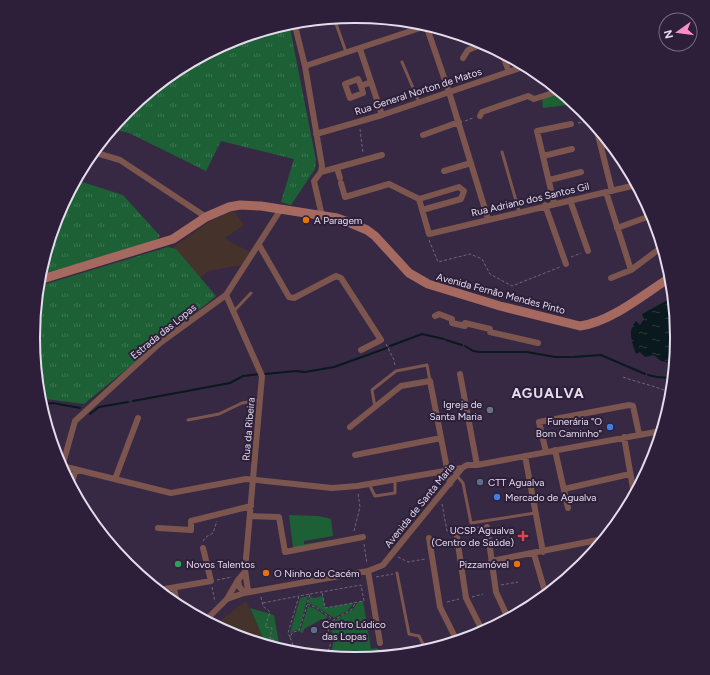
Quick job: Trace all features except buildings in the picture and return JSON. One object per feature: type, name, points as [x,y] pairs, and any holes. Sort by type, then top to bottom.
[{"type":"main road","name":"Avenida Fernão Mendes Pinto","points":[[47,278],[173,239],[206,217],[229,207],[240,205],[281,209],[348,222],[367,230],[375,236],[409,273],[428,284],[500,306],[580,326],[592,324],[605,319],[664,281]]},
{"type":"street","points":[[296,29],[305,66],[322,166],[321,172],[314,181],[322,216]]},
{"type":"street","points":[[305,66],[360,49],[415,29]]},
{"type":"street","points":[[429,32],[450,92],[488,219]]},
{"type":"street","points":[[463,58],[468,50],[474,47]]},
{"type":"street","points":[[360,49],[382,115]]},
{"type":"street","points":[[505,61],[509,72]]},
{"type":"street","name":"Rua General Norton de Matos","points":[[316,134],[382,115],[518,69]]},
{"type":"street","points":[[361,86],[371,82]]},
{"type":"street","points":[[480,116],[482,112],[528,96],[534,99],[552,93]]},
{"type":"street","points":[[423,135],[458,122]]},
{"type":"street","points":[[554,203],[537,130],[571,124]]},
{"type":"street","points":[[599,139],[617,228],[631,270]]},
{"type":"street","points":[[543,156],[572,149]]},
{"type":"street","points":[[100,154],[120,160],[206,217]]},
{"type":"street","points":[[321,172],[382,155]]},
{"type":"street","points":[[444,171],[471,163]]},
{"type":"street","points":[[337,168],[345,197],[389,184],[419,200],[429,234]]},
{"type":"street","points":[[549,180],[581,172]]},
{"type":"street","name":"Rua Adriano dos Santos Gil","points":[[429,234],[545,205],[631,186]]},
{"type":"street","points":[[419,200],[459,187],[464,191],[461,199],[422,210]]},
{"type":"street","points":[[570,200],[588,251]]},
{"type":"street","points":[[545,205],[565,262]]},
{"type":"street","name":"Estrada das Lopas","points":[[64,459],[75,421],[160,343],[226,295],[260,245],[281,209]]},
{"type":"street","points":[[617,228],[646,217]]},
{"type":"street","points":[[260,245],[290,297],[294,298],[336,276],[341,278],[381,340],[361,350]]},
{"type":"street","points":[[611,278],[631,270],[657,250]]},
{"type":"street","name":"Rua da Ribeira","points":[[226,295],[262,376],[254,481],[239,586],[246,592]]},
{"type":"street","points":[[435,316],[439,314],[452,319],[452,323],[465,326],[466,323],[490,329],[490,332],[538,343]]},
{"type":"street","points":[[460,374],[477,465]]},
{"type":"street","points":[[350,427],[401,386],[430,382],[450,484]]},
{"type":"street","points":[[546,452],[539,422],[629,405],[634,406],[639,434]]},
{"type":"street","points":[[115,479],[138,418]]},
{"type":"street","name":"Avenida de Santa Maria","points":[[209,616],[216,608],[228,599],[246,592],[368,571],[383,565],[462,468],[467,465],[477,465],[655,432]]},
{"type":"street","points":[[624,437],[632,485]]},
{"type":"street","points":[[354,455],[441,438]]},
{"type":"street","points":[[555,450],[568,508]]},
{"type":"street","points":[[525,456],[543,552]]},
{"type":"street","points":[[69,468],[171,493],[246,479],[332,488],[357,486],[462,468]]},
{"type":"street","points":[[73,478],[76,470]]},
{"type":"street","points":[[564,489],[630,474]]},
{"type":"street","points":[[158,528],[190,530],[191,521],[251,506]]},
{"type":"street","points":[[250,516],[279,516],[285,552],[352,539],[363,540]]},
{"type":"street","points":[[487,527],[495,587],[506,613]]},
{"type":"street","points":[[456,531],[466,598],[480,626]]},
{"type":"street","points":[[429,538],[439,603],[454,635]]},
{"type":"street","points":[[491,561],[534,554],[595,541]]},
{"type":"street","points":[[167,589],[211,581],[203,548]]},
{"type":"street","points":[[534,554],[544,588]]},
{"type":"street","points":[[368,571],[380,643]]},
{"type":"street","points":[[241,576],[258,589]]},
{"type":"street","name":"Rua da Ribeira","points":[[241,576],[246,592]]},
{"type":"street","name":"Rua da Ribeira","points":[[228,599],[241,576]]},
{"type":"street","points":[[174,588],[175,596]]},
{"type":"lane","points":[[336,24],[346,53]]},
{"type":"lane","points":[[402,62],[418,102]]},
{"type":"lane","points":[[502,152],[519,212]]},
{"type":"lane","points":[[234,311],[251,293]]},
{"type":"lane","points":[[375,407],[372,390],[396,371],[427,365],[430,382]]},
{"type":"lane","points":[[188,420],[219,414],[242,403],[260,400]]},
{"type":"lane","points":[[457,476],[463,483],[471,523],[535,513]]},
{"type":"lane","points":[[369,484],[375,496],[395,493],[395,479]]},
{"type":"lane","points":[[397,573],[409,634],[419,636],[423,644]]},
{"type":"path","points":[[458,122],[480,116]]},
{"type":"path","points":[[359,122],[364,160]]},
{"type":"path","points":[[571,124],[584,122]]},
{"type":"path","points":[[429,234],[428,241],[438,262],[470,254],[482,259],[490,274],[512,286],[588,251]]},
{"type":"path","points":[[386,344],[394,360],[396,371]]},
{"type":"path","points":[[623,378],[665,390]]},
{"type":"path","points":[[352,539],[360,507],[357,486]]},
{"type":"path","points":[[440,496],[447,531],[487,527]]},
{"type":"path","points":[[203,548],[203,540],[214,533],[216,529],[217,515]]},
{"type":"path","points":[[363,540],[367,558]]},
{"type":"path","points":[[430,546],[458,542]]},
{"type":"path","points":[[392,553],[408,562],[432,557]]},
{"type":"path","points":[[369,578],[397,573]]},
{"type":"path","points":[[216,608],[211,581],[241,576]]},
{"type":"path","points":[[495,587],[518,582]]},
{"type":"path","points":[[262,603],[361,584],[364,601],[325,608],[322,592]]},
{"type":"path","points":[[258,589],[262,603],[270,612],[265,627],[272,628],[270,638],[272,638],[272,640]]},
{"type":"path","points":[[290,637],[293,632],[299,631],[310,594]]},
{"type":"path","points":[[439,603],[483,594]]},
{"type":"path","points":[[293,645],[288,633],[299,596]]},
{"type":"path","points":[[328,623],[352,609],[356,602]]},
{"type":"path","points":[[307,604],[317,608],[331,618],[327,621],[331,643],[328,650]]},
{"type":"shaded area","points":[[229,212],[235,212],[244,225],[225,238],[250,252],[242,265],[208,271],[200,278],[173,247],[209,222]]},
{"type":"shaded area","points":[[246,601],[263,638],[235,628],[220,621]]},
{"type":"green space","points":[[290,30],[316,160],[315,169],[291,205],[281,202],[294,159],[221,141],[206,171],[129,133],[119,131],[148,101],[180,76],[216,55],[235,47]]},
{"type":"green space","points":[[553,93],[566,105],[543,108],[542,99]]},
{"type":"green space","points":[[82,182],[123,195],[160,236],[156,240],[48,273],[51,256],[64,217]]},
{"type":"green space","points":[[168,247],[176,249],[216,296],[84,404],[47,399],[43,379],[40,338],[45,284]]},
{"type":"green space","points":[[289,515],[319,516],[331,519],[333,536],[304,541],[304,544],[332,540],[332,542],[293,548]]},
{"type":"green space","points":[[308,596],[299,630],[293,631],[291,634],[290,633],[300,598]]},
{"type":"green space","points":[[310,596],[313,598],[323,596],[325,608],[354,603],[347,611],[334,618],[308,603]]},
{"type":"green space","points":[[363,601],[371,649],[377,648],[377,651],[331,651],[334,640],[330,625],[333,624],[332,622],[353,609],[358,602]]},
{"type":"green space","points":[[308,606],[316,609],[328,617],[304,629],[303,633],[300,632]]},
{"type":"green space","points":[[250,608],[274,615],[279,642],[263,638]]},
{"type":"water","points":[[667,300],[670,338],[669,362],[661,361],[654,355],[645,357],[640,352],[636,354],[631,333],[633,325],[636,321],[640,325],[644,319],[642,314]]},
{"type":"waterway","points":[[390,346],[422,334],[444,339]]},
{"type":"waterway","points":[[446,340],[462,345]]},
{"type":"waterway","points":[[465,346],[473,351],[480,352]]},
{"type":"waterway","points":[[265,374],[296,371],[305,372],[334,367],[387,348]]},
{"type":"waterway","points":[[481,352],[527,352],[555,357],[571,357]]},
{"type":"waterway","points":[[573,357],[601,355],[645,374]]},
{"type":"waterway","points":[[133,401],[230,383],[243,376],[260,374]]},
{"type":"waterway","points":[[648,375],[667,378]]},
{"type":"waterway","points":[[90,414],[99,407],[128,402]]},
{"type":"waterway","points":[[48,403],[80,408]]},
{"type":"place","name":"A Paragem","points":[[306,220]]},
{"type":"place","name":"Igreja de Santa Maria","points":[[490,410]]},
{"type":"place","name":"Funerária \"O Bom Caminho\"","points":[[610,427]]},
{"type":"place","name":"CTT Agualva","points":[[480,482]]},
{"type":"place","name":"Mercado de Agualva","points":[[497,497]]},
{"type":"place","name":"UCSP Agualva (Centro de Saúde)","points":[[523,536]]},
{"type":"place","name":"Novos Talentos","points":[[178,564]]},
{"type":"place","name":"Pizzamóvel","points":[[517,564]]},
{"type":"place","name":"O Ninho do Cacém","points":[[266,573]]},
{"type":"place","name":"Centro Lúdico das Lopas","points":[[314,630]]},
{"type":"district","name":"AGUALVA","points":[[548,393]]}]
